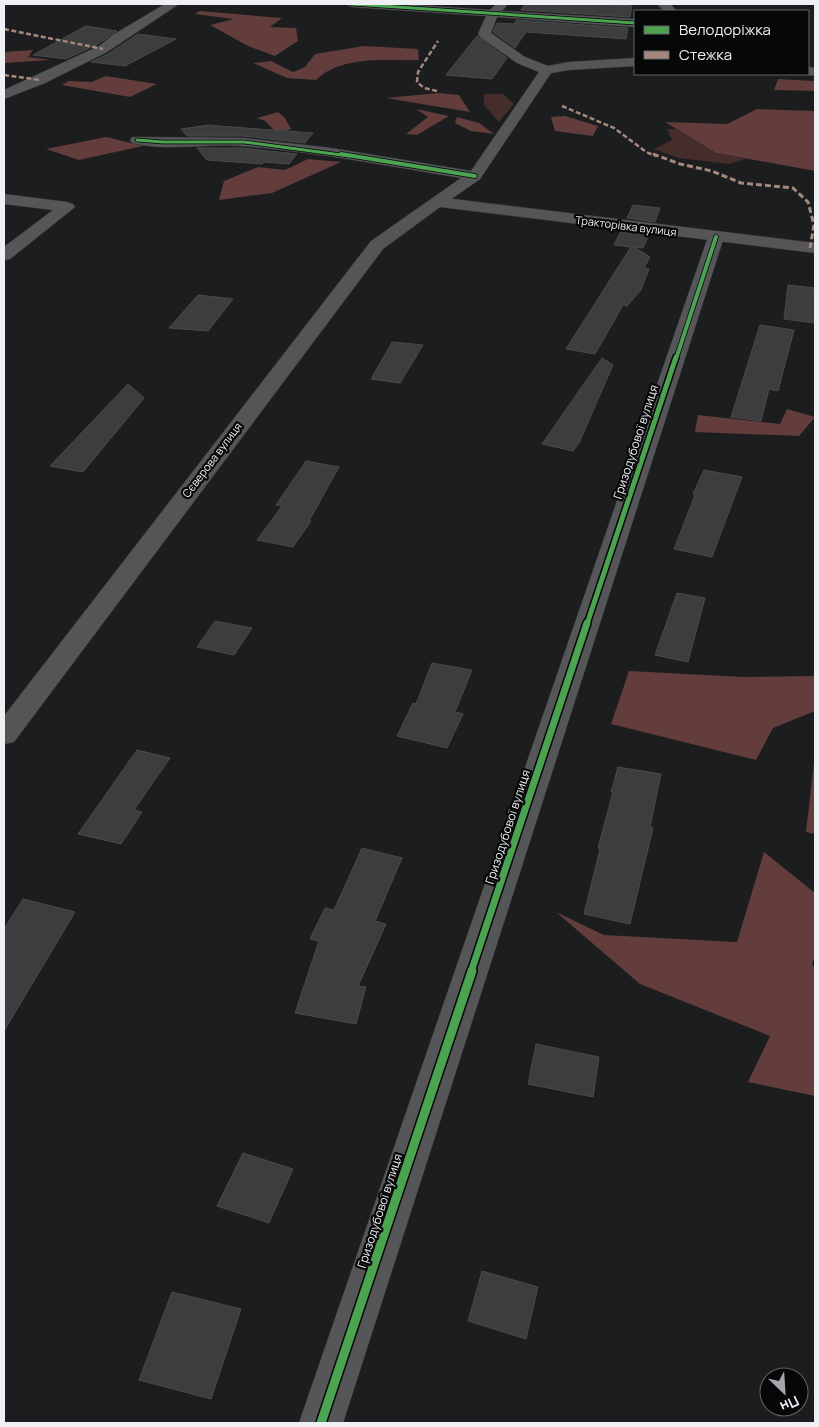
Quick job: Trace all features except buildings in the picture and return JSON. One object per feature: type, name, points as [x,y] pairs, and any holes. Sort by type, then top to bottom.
[{"type":"main road","name":"Тракторівка вулиця","points":[[436,202],[815,248]]},
{"type":"main road","name":"Сєверова вулиця","points":[[4,735],[377,245],[436,202]]},
{"type":"street","points":[[4,95],[40,80],[103,49],[173,4]]},
{"type":"street","points":[[352,4],[634,23]]},
{"type":"street","points":[[502,4],[493,14],[484,34],[522,60],[547,70],[615,62],[634,62]]},
{"type":"street","points":[[615,62],[634,49]]},
{"type":"street","points":[[436,202],[475,176],[547,70]]},
{"type":"street","points":[[137,140],[154,143],[241,141],[475,176]]},
{"type":"street","points":[[4,199],[67,207],[4,255]]},
{"type":"street","name":"Гризодубової вулиця","points":[[321,1423],[716,237]]},
{"type":"shaded area","points":[[199,11],[282,18],[270,27],[296,28],[298,41],[275,56],[248,46],[210,25],[234,19],[195,14]]},
{"type":"shaded area","points":[[364,46],[418,49],[419,60],[379,60],[351,63],[338,66],[316,80],[287,78],[253,63],[271,61],[293,72],[305,67],[315,54]]},
{"type":"shaded area","points":[[33,50],[28,57],[50,60],[4,63],[4,52]]},
{"type":"shaded area","points":[[106,76],[157,84],[130,97],[62,85],[69,81],[91,82]]},
{"type":"shaded area","points":[[778,79],[815,81],[815,91],[774,90]]},
{"type":"shaded area","points":[[439,93],[459,95],[470,112],[386,98]]},
{"type":"shaded area","points":[[484,94],[503,94],[514,104],[499,122],[484,105]]},
{"type":"shaded area","points":[[416,109],[449,116],[417,135],[406,134],[428,117]]},
{"type":"shaded area","points":[[757,109],[815,111],[815,171],[716,153],[665,122],[727,124]]},
{"type":"shaded area","points":[[278,112],[285,118],[291,129],[271,136],[274,130],[265,121],[257,118]]},
{"type":"shaded area","points":[[565,116],[598,126],[593,136],[555,131],[551,117]]},
{"type":"shaded area","points":[[457,117],[479,123],[494,134],[471,131],[455,123]]},
{"type":"shaded area","points":[[667,129],[676,129],[716,153],[746,159],[729,164],[678,158],[654,149],[672,140]]},
{"type":"shaded area","points":[[106,137],[143,146],[79,160],[46,149]]},
{"type":"shaded area","points":[[308,159],[341,162],[272,193],[219,200],[224,181],[258,167],[285,170]]},
{"type":"shaded area","points":[[787,409],[815,417],[799,436],[695,432],[698,415],[780,424]]},
{"type":"shaded area","points":[[629,671],[744,677],[815,676],[815,711],[773,728],[756,760],[611,724]]},
{"type":"shaded area","points":[[815,754],[815,834],[806,832]]},
{"type":"shaded area","points":[[764,852],[815,893],[815,954],[812,965],[815,967],[815,1096],[748,1082],[770,1036],[640,984],[556,912],[604,935],[737,942]]},
{"type":"marked path","points":[[4,29],[103,49]]},
{"type":"marked path","points":[[437,91],[424,88],[417,82],[418,72],[438,41]]},
{"type":"marked path","points":[[4,75],[40,80]]},
{"type":"marked path","points":[[562,106],[614,128],[646,152],[680,164],[712,171],[741,183],[793,188],[808,202],[814,225],[810,248]]},
{"type":"cycle path","points":[[352,4],[634,23]]},
{"type":"cycle path","points":[[137,140],[150,142],[231,141],[273,145],[475,176]]},
{"type":"cycle path","points":[[321,1423],[716,237]]}]
